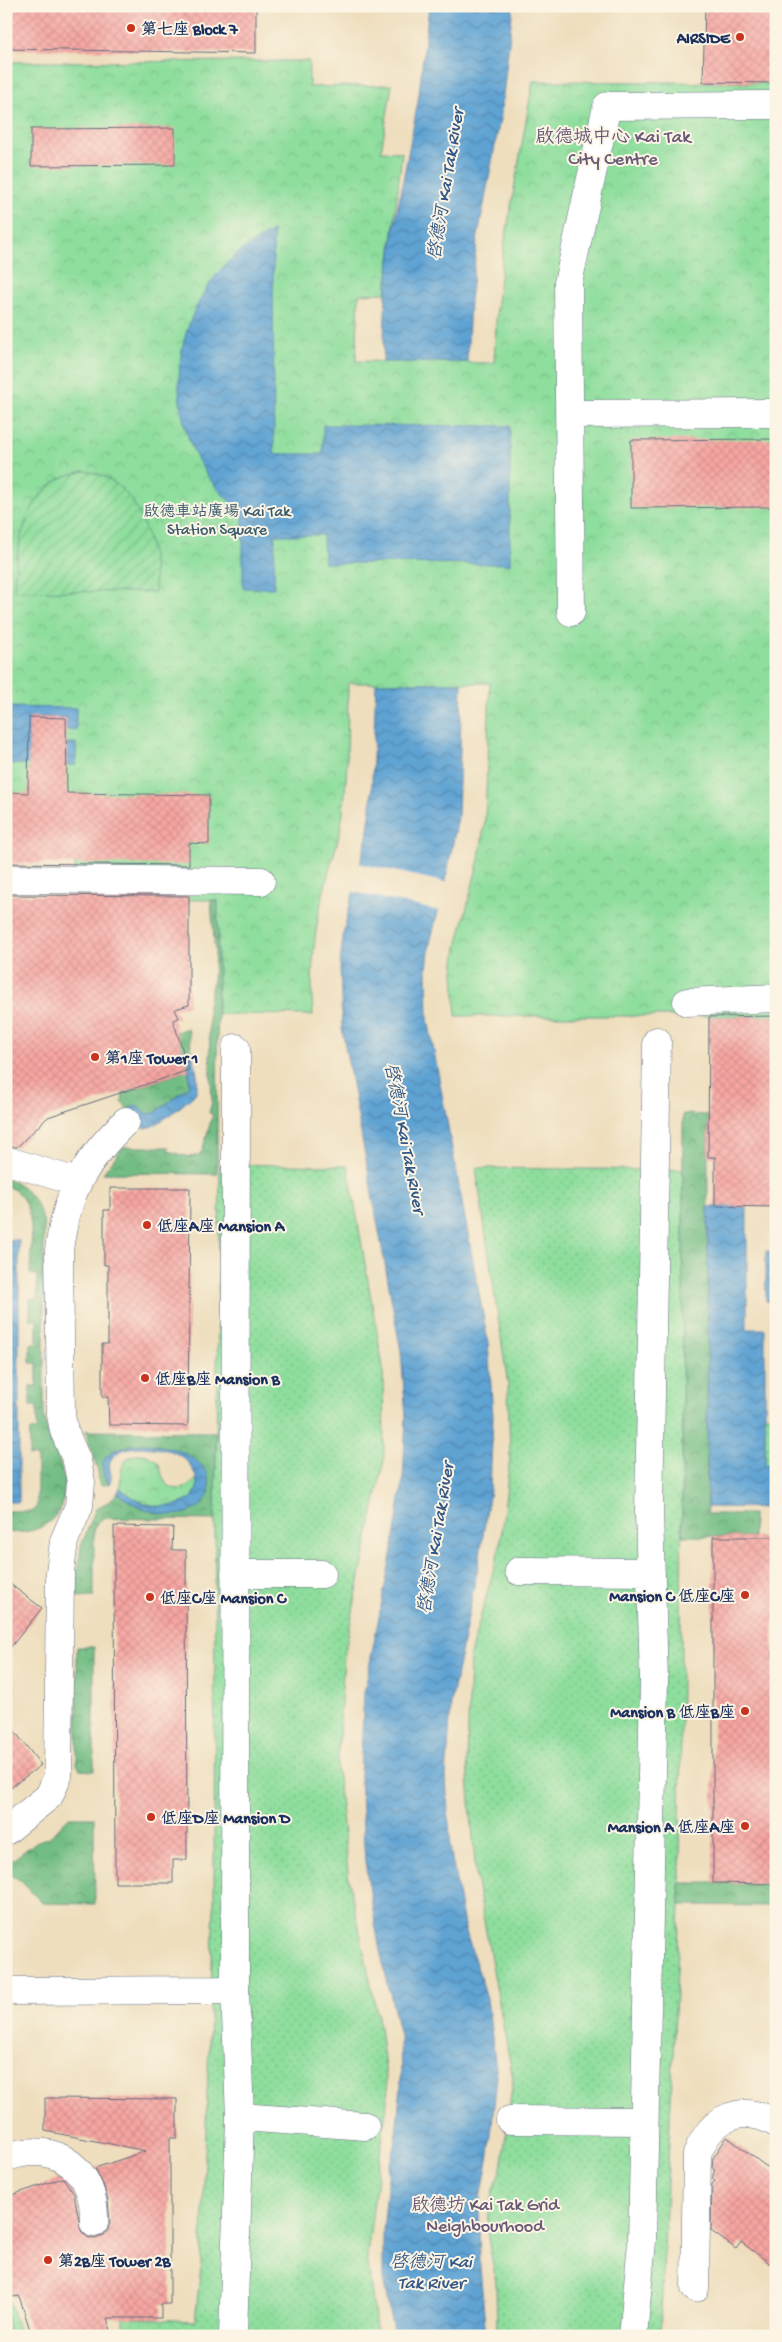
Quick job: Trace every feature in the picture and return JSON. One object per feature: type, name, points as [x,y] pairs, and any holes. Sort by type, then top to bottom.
[{"type":"street","points":[[571,612],[568,283],[607,106],[776,105]]},
{"type":"street","points":[[569,414],[776,413]]},
{"type":"street","points":[[6,879],[261,881]]},
{"type":"street","points":[[687,1002],[776,998]]},
{"type":"street","points":[[633,2336],[642,2242],[643,2121],[654,1681],[649,1512],[657,1041]]},
{"type":"street","points":[[233,2336],[240,2117],[234,1990],[236,1048]]},
{"type":"street","points":[[6,1832],[44,1801],[55,1787],[58,1776],[60,1572],[64,1541],[79,1506],[81,1482],[77,1461],[64,1431],[60,1408],[59,1250],[68,1205],[77,1182],[87,1164],[105,1141],[126,1121]]},
{"type":"street","points":[[8,1161],[77,1182]]},
{"type":"street","points":[[519,1571],[651,1572]]},
{"type":"street","points":[[235,1574],[322,1574]]},
{"type":"street","points":[[6,1990],[234,1990]]},
{"type":"street","points":[[695,2288],[696,2172],[697,2154],[703,2138],[714,2125],[729,2116],[746,2113],[763,2116],[776,2123]]},
{"type":"street","points":[[240,2117],[364,2126]]},
{"type":"street","points":[[510,2120],[643,2121]]},
{"type":"street","points":[[6,2154],[7,2157],[23,2152],[40,2151],[56,2155],[70,2163],[82,2175],[90,2190],[94,2206],[94,2223]]},
{"type":"green space","name":"啟德車站廣場 Kai Tak Station Square","points":[[309,61],[309,87],[392,85],[381,151],[402,152],[386,293],[359,294],[356,361],[494,363],[497,303],[504,246],[533,81],[776,83],[776,1016],[456,1016],[454,971],[457,947],[479,859],[485,821],[490,683],[348,683],[345,795],[340,831],[321,902],[316,934],[313,966],[313,1015],[218,1014],[218,900],[76,899],[75,860],[6,859],[6,62]]},
{"type":"green space","points":[[84,471],[101,475],[117,485],[137,511],[144,526],[153,560],[155,592],[14,591],[16,563],[22,533],[34,506],[42,494],[56,481]]},
{"type":"green space","points":[[211,900],[218,900],[217,1174],[103,1173],[123,1147],[169,1147],[168,1151],[189,1157],[199,1155],[202,1151],[213,1114],[209,1113],[212,1102],[208,1006],[213,980],[215,953]]},
{"type":"green space","points":[[188,1028],[192,1053],[189,1053],[189,1086],[155,1113],[147,1114],[135,1105],[128,1111],[122,1102],[123,1093],[188,1070],[176,1032]]},
{"type":"green space","points":[[683,1114],[708,1115],[707,1514],[753,1514],[753,1537],[682,1536]]},
{"type":"green space","points":[[220,1164],[348,1166],[383,1367],[384,1459],[344,1655],[337,1769],[349,1881],[380,2027],[388,2094],[367,2255],[377,2336],[128,2336],[113,2288],[133,2280],[133,2318],[195,2321],[201,2266],[214,1905],[215,1520]]},
{"type":"green space","points":[[476,1168],[683,1170],[680,1905],[660,2336],[497,2336],[496,2282],[488,2239],[489,2207],[502,2164],[513,2079],[476,1877],[467,1764],[470,1655],[500,1546],[510,1457],[508,1385]]},
{"type":"green space","points":[[6,1178],[21,1186],[31,1196],[36,1203],[44,1225],[44,1416],[64,1482],[64,1496],[54,1517],[45,1525],[34,1530],[21,1532],[6,1532],[6,1511],[32,1511],[37,1506],[37,1457],[29,1456],[30,1430],[37,1430],[37,1406],[30,1406],[30,1386],[37,1386],[37,1363],[30,1363],[30,1344],[37,1343],[37,1319],[30,1319],[30,1299],[37,1299],[37,1275],[30,1274],[31,1224],[29,1212],[17,1192],[6,1186]]},
{"type":"green space","points":[[765,1415],[776,1415],[776,1465],[765,1465]]},
{"type":"green space","points":[[85,1431],[216,1432],[215,1520],[103,1518],[94,1528],[94,1596],[77,1597],[77,1573],[81,1546],[96,1508],[110,1501],[117,1493],[149,1511],[160,1513],[181,1512],[205,1503],[189,1456],[160,1447],[143,1445],[113,1450],[103,1476],[109,1484],[102,1485],[99,1483],[98,1471]]},
{"type":"green space","points":[[144,1454],[153,1458],[158,1463],[166,1483],[174,1488],[184,1488],[196,1479],[198,1486],[192,1498],[173,1505],[154,1505],[136,1499],[120,1488],[123,1464],[130,1457]]},
{"type":"green space","points":[[77,1647],[94,1647],[94,1771],[80,1770],[77,1764]]},
{"type":"green space","points":[[69,1817],[94,1817],[95,1904],[42,1903],[20,1880],[6,1872],[6,1865],[36,1842],[51,1836]]},
{"type":"green space","points":[[773,1851],[776,1851],[776,1906],[680,1905],[680,1883],[773,1883]]},
{"type":"green space","points":[[6,2297],[8,2297],[20,2336],[8,2336]]},
{"type":"water","name":"啓德河 Kai Tak River","points":[[429,6],[513,6],[501,114],[477,241],[470,301],[467,362],[383,362],[386,293],[394,228],[418,101]]},
{"type":"water","points":[[273,231],[274,454],[323,454],[323,425],[510,426],[510,564],[324,563],[323,535],[275,535],[274,588],[243,588],[243,514],[213,483],[205,472],[192,446],[183,420],[179,392],[180,364],[185,337],[194,311],[208,286],[237,254]]},
{"type":"water","name":"啓德河 Kai Tak River","points":[[376,683],[462,683],[458,817],[444,889],[430,943],[427,969],[428,1019],[488,1342],[493,1416],[490,1490],[479,1561],[451,1704],[446,1778],[451,1852],[464,1926],[487,1999],[497,2076],[489,2154],[479,2210],[480,2267],[486,2336],[394,2336],[383,2279],[383,2231],[389,2168],[395,2142],[401,2086],[400,2036],[379,1946],[365,1862],[360,1777],[364,1693],[393,1545],[403,1481],[406,1417],[401,1352],[342,1029],[340,963],[344,929],[367,837],[371,807]]},
{"type":"water","points":[[6,707],[76,708],[76,730],[66,730],[66,718],[29,718],[29,754],[66,743],[76,743],[76,765],[6,764]]},
{"type":"water","points":[[189,1053],[192,1053],[197,1074],[195,1094],[178,1109],[156,1124],[145,1128],[140,1125],[128,1111],[135,1105],[147,1114],[155,1113],[189,1086]]},
{"type":"water","points":[[708,1207],[747,1207],[747,1329],[765,1329],[765,1464],[776,1465],[776,1508],[707,1507]]},
{"type":"water","points":[[6,1240],[19,1240],[19,1502],[6,1502]]},
{"type":"water","points":[[766,1251],[776,1252],[776,1301],[766,1301]]},
{"type":"water","points":[[140,1444],[176,1450],[199,1463],[209,1479],[208,1495],[196,1508],[177,1515],[150,1511],[117,1493],[120,1488],[141,1502],[163,1507],[186,1502],[192,1498],[197,1489],[194,1472],[188,1462],[170,1451],[139,1447],[120,1451],[110,1462],[111,1481],[109,1484],[102,1466],[104,1460],[115,1451]]},
{"type":"pier","points":[[358,863],[448,883],[440,911],[350,891]]},
{"type":"building","name":"第七座 Block 7","points":[[6,6],[256,6],[256,53],[6,49]]},
{"type":"building","name":"AIRSIDE","points":[[705,6],[726,6],[776,13],[776,83],[703,82]]},
{"type":"building","points":[[175,128],[175,165],[31,166],[31,129]]},
{"type":"building","points":[[776,439],[776,507],[631,508],[631,440]]},
{"type":"building","points":[[29,717],[66,718],[67,793],[209,795],[209,844],[189,843],[189,865],[6,863],[6,792],[28,793]]},
{"type":"building","points":[[6,895],[189,896],[189,1005],[175,1009],[179,1018],[173,1020],[189,1070],[48,1117],[17,1147],[6,1146]]},
{"type":"building","points":[[776,1016],[776,1207],[715,1206],[715,1157],[708,1157],[709,1017]]},
{"type":"building","points":[[110,1188],[190,1188],[188,1426],[109,1425],[108,1397],[102,1397],[102,1344],[108,1344],[108,1265],[104,1265],[104,1210],[110,1210]]},
{"type":"building","points":[[114,1526],[173,1527],[172,1550],[186,1550],[187,1860],[173,1860],[173,1883],[115,1883]]},
{"type":"building","points":[[713,1537],[774,1537],[773,1571],[776,1571],[776,1620],[773,1620],[773,1652],[776,1736],[773,1736],[773,1801],[776,1801],[776,1851],[773,1851],[773,1884],[713,1883]]},
{"type":"building","points":[[6,1581],[42,1608],[6,1653]]},
{"type":"building","points":[[6,1720],[41,1765],[6,1791]]},
{"type":"building","points":[[45,2098],[177,2099],[177,2138],[170,2138],[170,2304],[161,2304],[161,2318],[107,2318],[113,2336],[32,2336],[19,2296],[13,2297],[6,2273],[6,2197],[63,2178],[74,2194],[81,2231],[87,2237],[95,2239],[103,2236],[108,2230],[110,2222],[108,2200],[95,2168],[146,2151],[45,2131]]},
{"type":"building","points":[[727,2137],[776,2174],[776,2268],[741,2242],[736,2249],[711,2231],[712,2184],[715,2181],[712,2179],[715,2169],[712,2168],[713,2158]]},
{"type":"place","name":"第七座 Block 7","points":[[131,28]]},
{"type":"place","name":"AIRSIDE","points":[[740,37]]},
{"type":"place","name":"第1座 Tower 1","points":[[95,1057]]},
{"type":"place","name":"低座A座 Mansion A","points":[[147,1225]]},
{"type":"place","name":"低座B座 Mansion B","points":[[145,1378]]},
{"type":"place","name":"Mansion C 低座C座","points":[[745,1595]]},
{"type":"place","name":"低座C座 Mansion C","points":[[150,1597]]},
{"type":"place","name":"Mansion B 低座B座","points":[[745,1711]]},
{"type":"place","name":"低座D座 Mansion D","points":[[151,1817]]},
{"type":"place","name":"Mansion A 低座A座","points":[[745,1826]]},
{"type":"place","name":"第2B座 Tower 2B","points":[[48,2260]]},
{"type":"district","name":"啟德城中心 Kai Tak City Centre","points":[[613,146]]},
{"type":"district","name":"啟德坊 Kai Tak Grid Neighbourhood","points":[[485,2214]]}]
